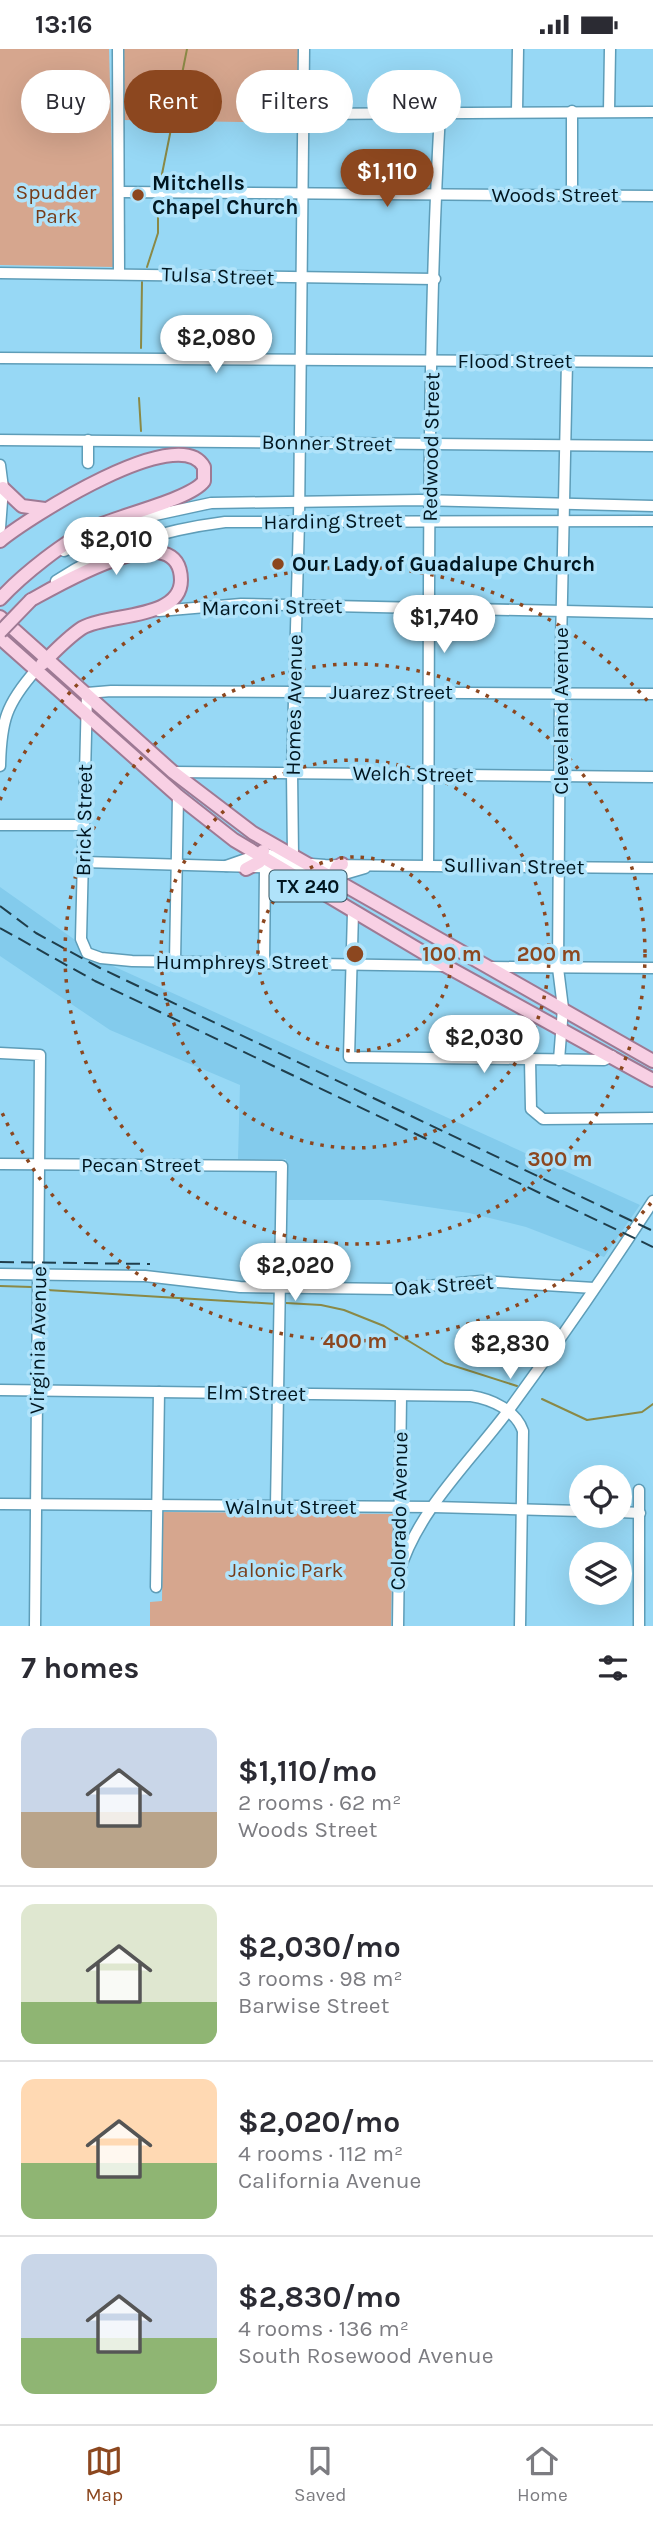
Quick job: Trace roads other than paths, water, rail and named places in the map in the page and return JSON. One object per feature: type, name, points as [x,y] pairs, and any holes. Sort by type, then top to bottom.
[{"type":"main road","points":[[0,541],[45,509],[117,472],[162,457],[188,454],[204,467],[204,481],[194,492],[132,511],[93,528],[70,541],[13,585],[0,599]]},
{"type":"main road","points":[[3,488],[22,506],[45,509]]},
{"type":"main road","points":[[0,632],[31,600],[103,564],[129,555],[155,551],[172,558],[177,565],[181,582],[170,602],[149,613]]},
{"type":"main road","name":"Marconi Street","points":[[36,670],[83,628],[121,615],[149,613]]},
{"type":"main road","name":"TX 240","points":[[0,617],[88,693],[173,772],[253,833],[653,1061]]},
{"type":"main road","name":"TX 240","points":[[0,638],[178,796],[264,860],[446,966],[653,1080]]},
{"type":"main road","points":[[246,869],[264,860],[262,845],[253,833]]},
{"type":"main road","points":[[339,904],[329,886],[330,877],[342,864]]},
{"type":"main road","points":[[615,1058],[653,1072]]},
{"type":"street","points":[[118,49],[121,192],[119,273]]},
{"type":"street","name":"Homes Avenue","points":[[304,49],[304,70]]},
{"type":"street","points":[[517,111],[518,49]]},
{"type":"street","points":[[609,111],[610,49]]},
{"type":"street","points":[[572,111],[572,195]]},
{"type":"street","points":[[461,112],[653,112]]},
{"type":"street","name":"Homes Avenue","points":[[293,856],[293,692],[299,521],[303,133]]},
{"type":"street","name":"Redwood Street","points":[[428,864],[428,608],[439,133]]},
{"type":"street","name":"Woods Street","points":[[121,192],[653,196]]},
{"type":"street","name":"Tulsa Street","points":[[0,273],[435,279]]},
{"type":"street","name":"Flood Street","points":[[0,358],[653,362]]},
{"type":"street","name":"Cleveland Avenue","points":[[559,1060],[562,1008],[558,968],[560,692],[568,446],[567,361]]},
{"type":"street","name":"Bonner Street","points":[[0,440],[653,446]]},
{"type":"street","points":[[88,440],[88,463]]},
{"type":"street","points":[[0,465],[3,488],[0,528]]},
{"type":"street","name":"Harding Street","points":[[48,559],[97,534],[159,512],[211,503],[430,500],[653,506]]},
{"type":"street","name":"Harding Street","points":[[31,600],[79,566],[154,534],[225,522],[653,521]]},
{"type":"street","name":"Marconi Street","points":[[149,613],[241,604],[653,613]]},
{"type":"street","points":[[0,766],[6,712],[16,693],[36,670]]},
{"type":"street","name":"Juarez Street","points":[[88,693],[429,691],[653,694]]},
{"type":"street","name":"Brick Street","points":[[82,947],[85,714],[88,693]]},
{"type":"street","name":"Welch Street","points":[[173,772],[653,777]]},
{"type":"street","points":[[175,961],[178,796]]},
{"type":"street","points":[[0,825],[84,825]]},
{"type":"street","points":[[226,866],[264,860],[264,963]]},
{"type":"street","name":"Sullivan Street","points":[[264,860],[318,879],[374,864]]},
{"type":"street","name":"Sullivan Street","points":[[264,860],[307,864],[653,868]]},
{"type":"street","points":[[84,862],[226,866],[246,869]]},
{"type":"street","points":[[353,912],[349,1057],[530,1060],[615,1058]]},
{"type":"street","name":"Humphreys Street","points":[[82,947],[88,953],[110,959],[446,966]]},
{"type":"street","points":[[488,967],[653,968]]},
{"type":"street","name":"Virginia Avenue","points":[[0,1053],[40,1055],[35,1626]]},
{"type":"street","points":[[530,1060],[532,1111],[548,1121],[652,1115]]},
{"type":"street","name":"Pecan Street","points":[[0,1164],[282,1166],[281,1287]]},
{"type":"street","points":[[399,1573],[410,1543],[433,1507],[508,1411],[653,1201]]},
{"type":"street","name":"Oak Street","points":[[0,1274],[145,1276],[209,1286],[394,1289],[508,1281],[594,1288]]},
{"type":"street","points":[[276,1506],[281,1287]]},
{"type":"street","name":"Elm Street","points":[[0,1390],[484,1398],[508,1411]]},
{"type":"street","points":[[156,1587],[159,1392]]},
{"type":"street","name":"Colorado Avenue","points":[[398,1626],[401,1396]]},
{"type":"street","points":[[508,1411],[523,1431],[520,1626]]},
{"type":"street","points":[[639,1490],[639,1626]]},
{"type":"street","name":"Walnut Street","points":[[0,1504],[569,1511]]},
{"type":"street","points":[[632,1513],[640,1513]]},
{"type":"waterway","points":[[160,184],[187,49]]},
{"type":"waterway","points":[[147,267],[158,233],[158,201]]},
{"type":"waterway","points":[[141,348],[142,282]]},
{"type":"waterway","points":[[139,398],[141,431]]},
{"type":"waterway","points":[[0,1286],[32,1287]]},
{"type":"waterway","points":[[47,1290],[277,1304]]},
{"type":"waterway","points":[[286,1303],[321,1305],[344,1310],[384,1326],[445,1363],[517,1386]]},
{"type":"waterway","points":[[542,1399],[587,1420],[642,1412],[653,1404]]},
{"type":"railway","points":[[0,906],[36,933],[100,968],[653,1231]]},
{"type":"railway","points":[[0,928],[95,981],[653,1247]]},
{"type":"railway","points":[[0,1262],[150,1264]]},
{"type":"place","name":"Mitchells Chapel Church","points":[[138,195]]},
{"type":"place","name":"Our Lady of Guadalupe Church","points":[[278,564]]},
{"type":"park label","name":"Spudder Park","points":[[56,204]]},
{"type":"park label","name":"Jalonic Park","points":[[286,1570]]}]
